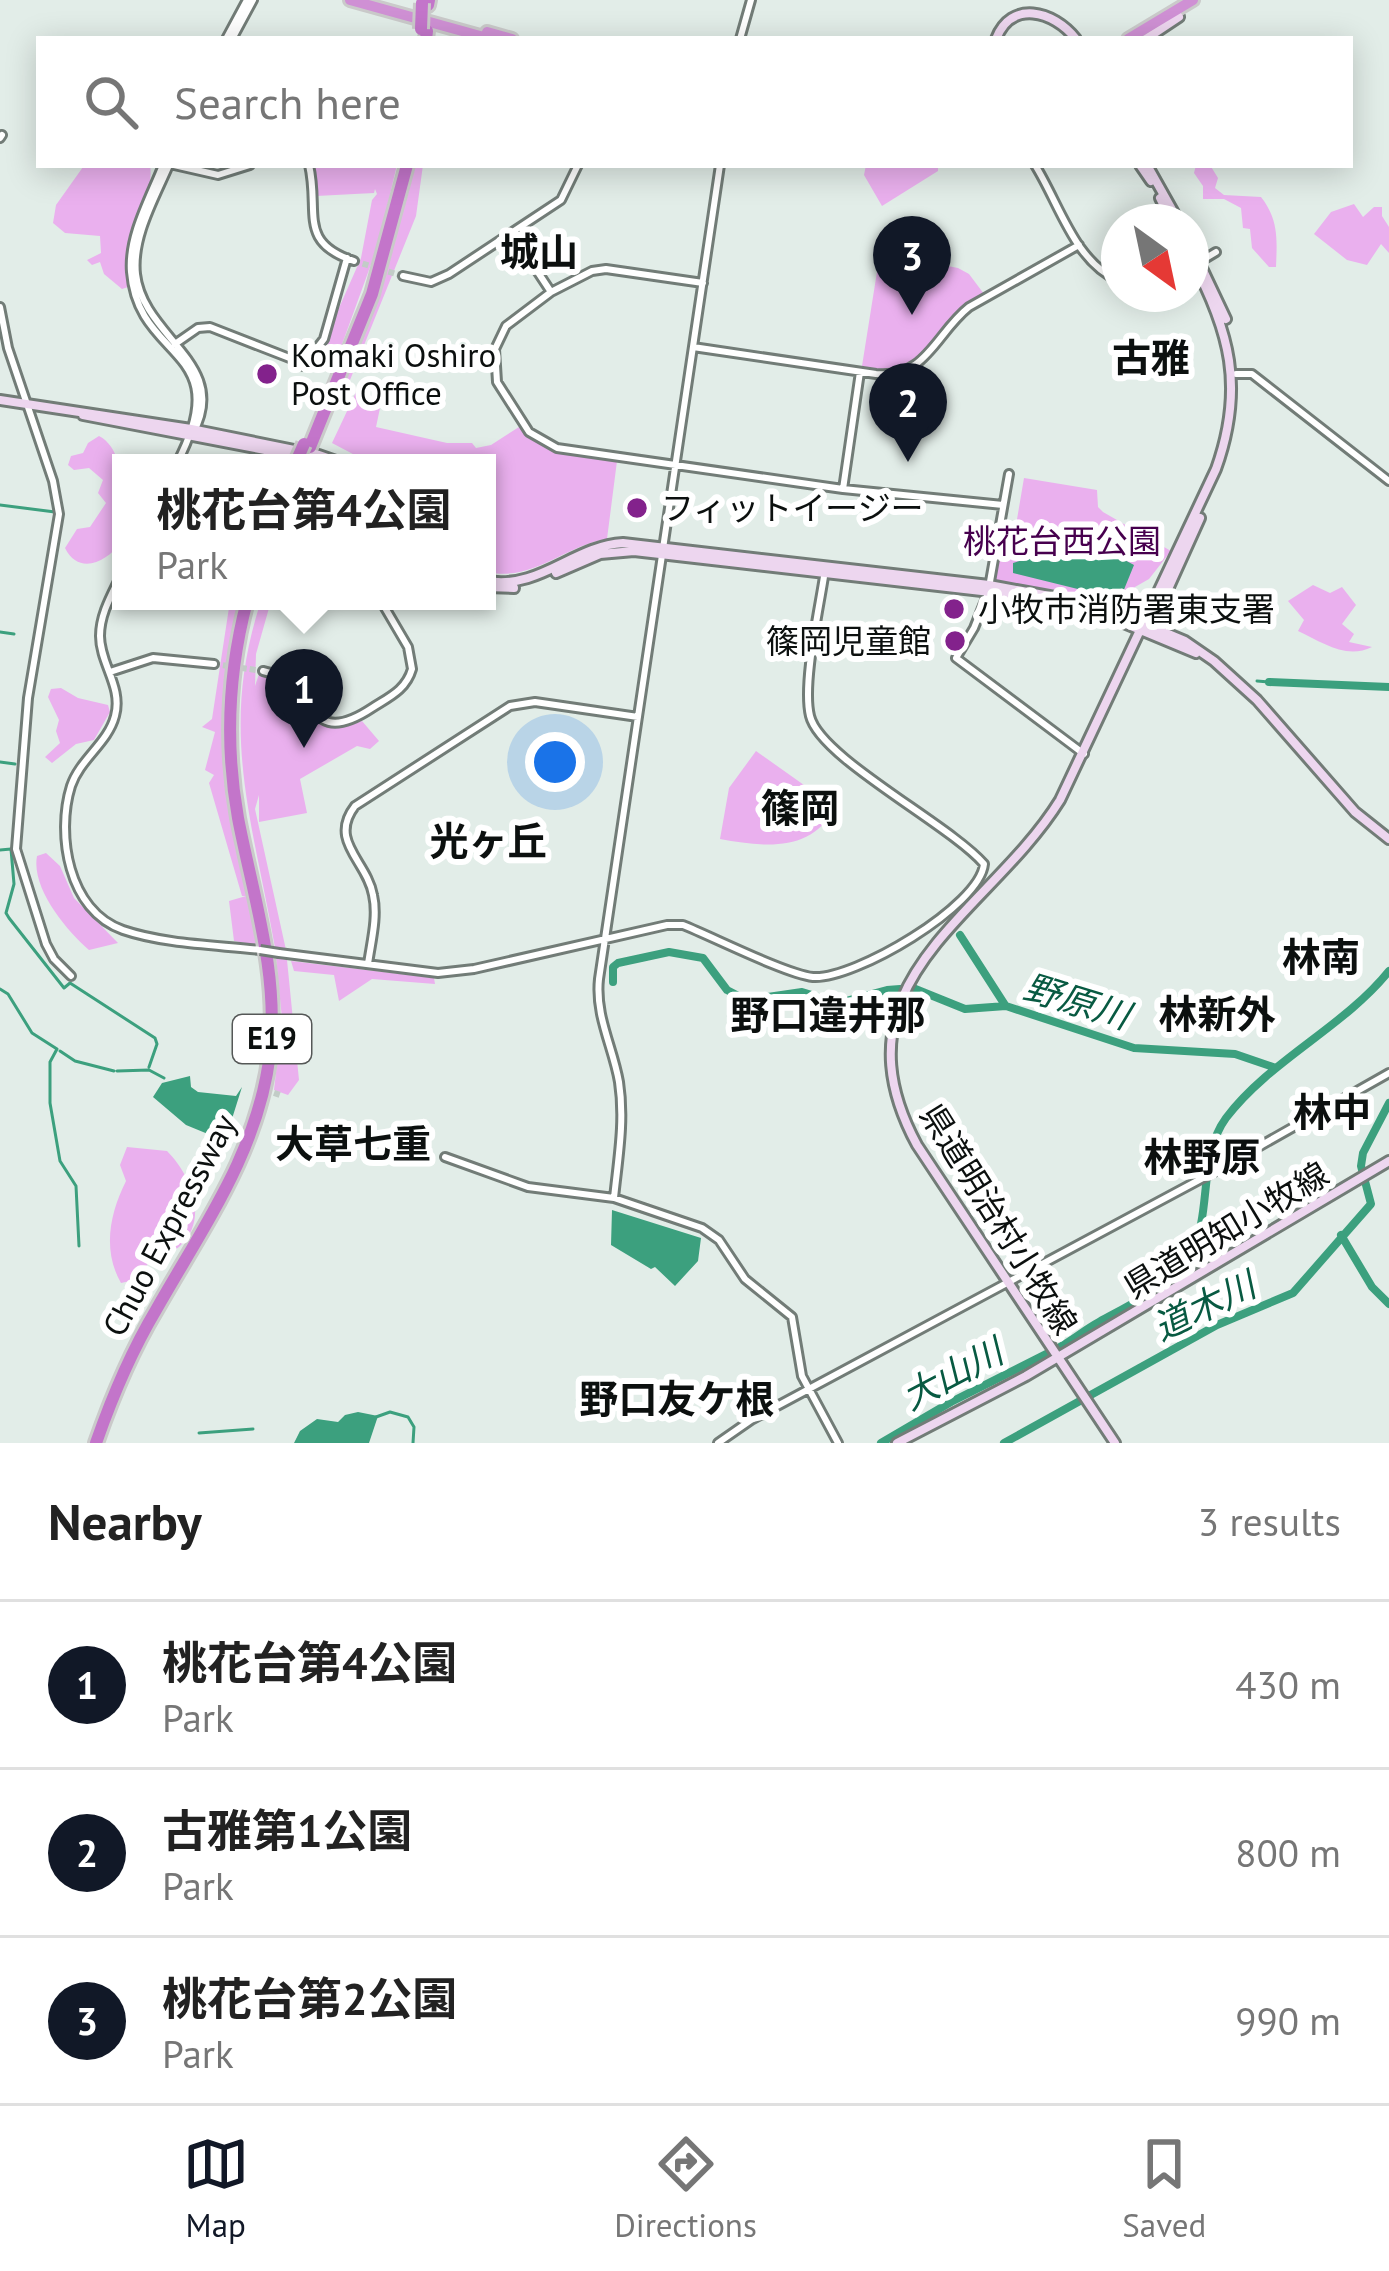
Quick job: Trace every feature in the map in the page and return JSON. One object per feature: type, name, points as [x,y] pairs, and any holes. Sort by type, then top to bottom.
[{"type":"highway","points":[[350,0],[480,36]]},
{"type":"highway","points":[[374,0],[501,36]]},
{"type":"highway","points":[[1133,36],[1193,0]]},
{"type":"highway","points":[[1149,36],[1207,0]]},
{"type":"highway","points":[[423,35],[425,2]]},
{"type":"highway","points":[[302,454],[366,292],[403,168]]},
{"type":"highway","name":"Chuo Expressway","points":[[99,1443],[141,1336],[239,1163],[269,1066],[270,971],[235,800],[229,731],[234,662],[248,610]]},
{"type":"main road","points":[[1000,36],[1012,21],[1030,15],[1054,22],[1071,36]]},
{"type":"main road","points":[[1146,168],[1166,204]]},
{"type":"main road","name":"県道明治村小牧線","points":[[1115,1443],[922,1154],[896,1094],[894,1028],[906,988],[938,938],[1040,830],[1084,754],[1227,452],[1235,412],[1234,374],[1225,313],[1209,287]]},
{"type":"main road","points":[[0,402],[319,454]]},
{"type":"main road","points":[[192,432],[289,454]]},
{"type":"main road","points":[[496,583],[526,581],[589,550],[615,543],[1099,605],[1185,641],[1209,658],[1257,700],[1355,812],[1389,839]]},
{"type":"main road","name":"県道明知小牧線","points":[[897,1443],[1059,1357],[1389,1161]]},
{"type":"street","points":[[231,36],[250,0]]},
{"type":"street","points":[[741,36],[751,0]]},
{"type":"street","points":[[167,168],[135,262],[143,298],[202,385],[203,405],[181,454]]},
{"type":"street","points":[[167,168],[136,234],[131,272],[142,310],[196,382],[198,404],[192,432]]},
{"type":"street","points":[[182,168],[218,176],[241,168]]},
{"type":"street","points":[[175,344],[209,327],[303,366],[324,339],[351,259],[329,251],[317,237],[309,168]]},
{"type":"street","points":[[403,276],[437,280],[561,200],[577,168]]},
{"type":"street","points":[[614,1198],[622,1106],[598,1004],[720,168]]},
{"type":"street","points":[[1037,168],[1079,245],[1101,270]]},
{"type":"street","points":[[512,233],[550,292]]},
{"type":"street","points":[[693,347],[885,375],[912,369],[969,307],[1079,245]]},
{"type":"street","points":[[1209,256],[1216,252]]},
{"type":"street","points":[[703,284],[599,269],[578,276],[513,318],[495,349],[497,382],[521,422],[538,439],[557,448],[842,489],[1004,505]]},
{"type":"street","points":[[0,308],[8,348],[56,493],[59,530],[28,698],[16,851],[46,944],[71,976]]},
{"type":"street","points":[[842,489],[860,372]]},
{"type":"street","points":[[1234,374],[1252,374],[1389,482]]},
{"type":"street","points":[[1009,474],[989,589],[958,661],[1084,754]]},
{"type":"street","points":[[112,598],[100,629],[117,696],[115,718],[70,790],[65,842],[73,876],[101,917],[125,931],[416,972],[460,972],[667,925],[683,926],[802,974],[826,976],[843,972],[934,925],[984,870],[984,863],[833,748],[813,725],[808,698],[825,570]]},
{"type":"street","points":[[263,671],[290,683],[321,721],[343,724],[361,716],[398,692],[412,669],[408,647],[386,610]]},
{"type":"street","points":[[110,672],[153,658],[214,664]]},
{"type":"street","points":[[368,965],[374,898],[344,831],[355,806],[510,706],[535,702],[638,717]]},
{"type":"street","points":[[718,1443],[751,1420],[1202,1179],[1389,1073]]},
{"type":"street","points":[[445,1157],[528,1187],[614,1198],[714,1235],[745,1279],[792,1316],[800,1372],[838,1443]]},
{"type":"green space","points":[[82,168],[150,168],[148,192],[128,250],[128,287],[122,289],[104,274],[100,262],[92,265],[87,260],[101,253],[100,236],[65,233],[53,223],[56,205]]},
{"type":"green space","points":[[312,168],[396,168],[378,245],[332,372],[324,370],[322,361],[361,258],[377,194],[375,189],[374,193],[316,196]]},
{"type":"green space","points":[[409,168],[423,168],[416,216],[350,380],[344,377]]},
{"type":"green space","points":[[865,168],[938,168],[882,206],[864,175]]},
{"type":"green space","points":[[1195,168],[1212,168],[1218,178],[1215,188],[1224,195],[1261,197],[1274,222],[1276,267],[1269,267],[1252,248],[1241,208],[1224,199],[1203,199],[1203,186]]},
{"type":"green space","points":[[1354,204],[1363,217],[1374,207],[1382,207],[1389,227],[1389,253],[1381,244],[1367,265],[1347,260],[1314,234],[1331,212]]},
{"type":"green space","points":[[880,253],[958,268],[984,294],[956,313],[916,360],[894,371],[862,366]]},
{"type":"green space","points":[[357,390],[374,398],[380,408],[376,427],[447,443],[472,443],[476,448],[491,445],[519,427],[550,449],[617,461],[607,539],[534,568],[496,573],[496,454],[353,454],[332,443]]},
{"type":"green space","points":[[99,436],[115,454],[112,551],[85,564],[65,548],[77,529],[90,527],[106,503],[98,493],[103,480],[89,468],[74,470],[68,465],[71,456],[83,453]]},
{"type":"green space","name":"桃花台西公園","points":[[1024,478],[1097,490],[1103,512],[1171,551],[1149,579],[1135,587],[1124,606],[1000,583],[994,577],[1001,536],[1014,537]]},
{"type":"green space","points":[[1313,585],[1330,593],[1342,587],[1356,605],[1342,624],[1354,634],[1349,642],[1372,647],[1343,651],[1298,631],[1304,620],[1288,601]]},
{"type":"green space","points":[[229,610],[237,610],[226,729],[262,946],[234,941],[229,901],[246,896],[242,896],[209,783],[214,775],[205,770],[215,732],[202,727],[212,719]]},
{"type":"green space","points":[[259,610],[268,610],[256,654],[255,686],[259,674],[275,679],[316,719],[342,726],[362,721],[379,741],[370,749],[357,746],[300,779],[307,813],[259,822],[259,795],[255,809],[286,950],[275,948],[244,775],[242,692]]},
{"type":"green space","points":[[61,688],[78,698],[108,705],[110,712],[94,740],[76,744],[52,763],[45,757],[60,743],[59,720],[48,697],[51,689]]},
{"type":"green space","points":[[756,751],[835,807],[814,833],[770,845],[720,839],[729,788]]},
{"type":"green space","points":[[46,853],[60,866],[74,898],[118,943],[89,950],[61,920],[39,881],[37,856]]},
{"type":"green space","points":[[276,958],[287,960],[299,1080],[288,1095],[274,1090],[282,1019]]},
{"type":"green space","points":[[291,961],[434,978],[435,984],[372,979],[339,1001],[334,975],[294,971]]},
{"type":"green space","points":[[127,1147],[167,1151],[190,1185],[195,1211],[194,1224],[179,1247],[151,1258],[139,1279],[121,1283],[110,1232],[126,1181],[120,1165]]},
{"type":"shaded area","points":[[1091,542],[1134,565],[1123,592],[1102,595],[1013,573],[1013,563]]},
{"type":"shaded area","points":[[190,1076],[191,1087],[198,1092],[236,1096],[242,1087],[225,1141],[186,1125],[153,1097],[162,1083]]},
{"type":"shaded area","points":[[612,1210],[701,1238],[698,1261],[675,1286],[655,1267],[611,1245]]},
{"type":"shaded area","points":[[358,1412],[378,1416],[369,1443],[294,1443],[300,1431],[317,1419],[338,1422]]},
{"type":"waterway","points":[[0,505],[55,512]]},
{"type":"waterway","points":[[0,632],[14,634]]},
{"type":"waterway","points":[[1257,681],[1269,682]]},
{"type":"waterway","points":[[1269,682],[1389,687]]},
{"type":"waterway","points":[[0,762],[15,764]]},
{"type":"waterway","points":[[0,850],[11,849],[14,884],[6,913],[9,918],[64,988],[70,983],[155,1038],[149,1067]]},
{"type":"waterway","points":[[960,935],[1005,1005]]},
{"type":"waterway","name":"野原川","points":[[613,982],[613,967],[618,963],[669,952],[703,958],[727,990],[746,1000],[802,992],[838,1003],[913,988],[965,1009],[1006,1006],[1134,1048],[1235,1054],[1276,1068]]},
{"type":"waterway","name":"大山川","points":[[1060,1347],[1148,1295],[1175,1273],[1195,1243],[1210,1155],[1226,1118],[1264,1078],[1351,1009],[1389,971]]},
{"type":"waterway","points":[[0,989],[32,1033],[57,1049],[50,1062],[50,1103],[60,1161],[76,1186],[79,1246]]},
{"type":"waterway","points":[[60,1051],[75,1061],[114,1071]]},
{"type":"waterway","points":[[117,1071],[149,1070],[164,1078]]},
{"type":"waterway","name":"道木川","points":[[1004,1443],[1217,1325],[1293,1293],[1371,1204],[1361,1166],[1363,1153],[1389,1103]]},
{"type":"waterway","points":[[1341,1235],[1372,1287],[1389,1304]]},
{"type":"waterway","name":"大山川","points":[[881,1443],[1048,1353]]},
{"type":"waterway","points":[[376,1417],[390,1412],[408,1417],[414,1427],[413,1443]]},
{"type":"waterway","points":[[199,1433],[253,1429]]},
{"type":"tunnel","points":[[354,261],[403,276]]},
{"type":"tunnel","points":[[214,664],[263,671]]},
{"type":"tunnel","points":[[257,1087],[280,1095]]},
{"type":"place","name":"桃花台第2公園","points":[[912,315]]},
{"type":"place","name":"Komaki Oshiro Post Office","points":[[267,374]]},
{"type":"place","name":"古雅第1公園","points":[[908,462]]},
{"type":"place","name":"フィットイージー","points":[[637,508]]},
{"type":"place","name":"小牧市消防署東支署","points":[[954,609]]},
{"type":"place","name":"篠岡児童館","points":[[955,641]]},
{"type":"place","name":"桃花台第4公園","points":[[304,748]]},
{"type":"district","name":"城山","points":[[539,252]]},
{"type":"district","name":"古雅","points":[[1151,358]]},
{"type":"district","name":"篠岡","points":[[800,808]]},
{"type":"district","name":"光ヶ丘","points":[[488,841]]},
{"type":"district","name":"林南","points":[[1321,957]]},
{"type":"district","name":"林新外","points":[[1217,1014]]},
{"type":"district","name":"野口違井那","points":[[828,1015]]},
{"type":"district","name":"林中","points":[[1332,1112]]},
{"type":"district","name":"大草七重","points":[[353,1144]]},
{"type":"district","name":"林野原","points":[[1202,1157]]},
{"type":"district","name":"野口友ケ根","points":[[677,1399]]}]
